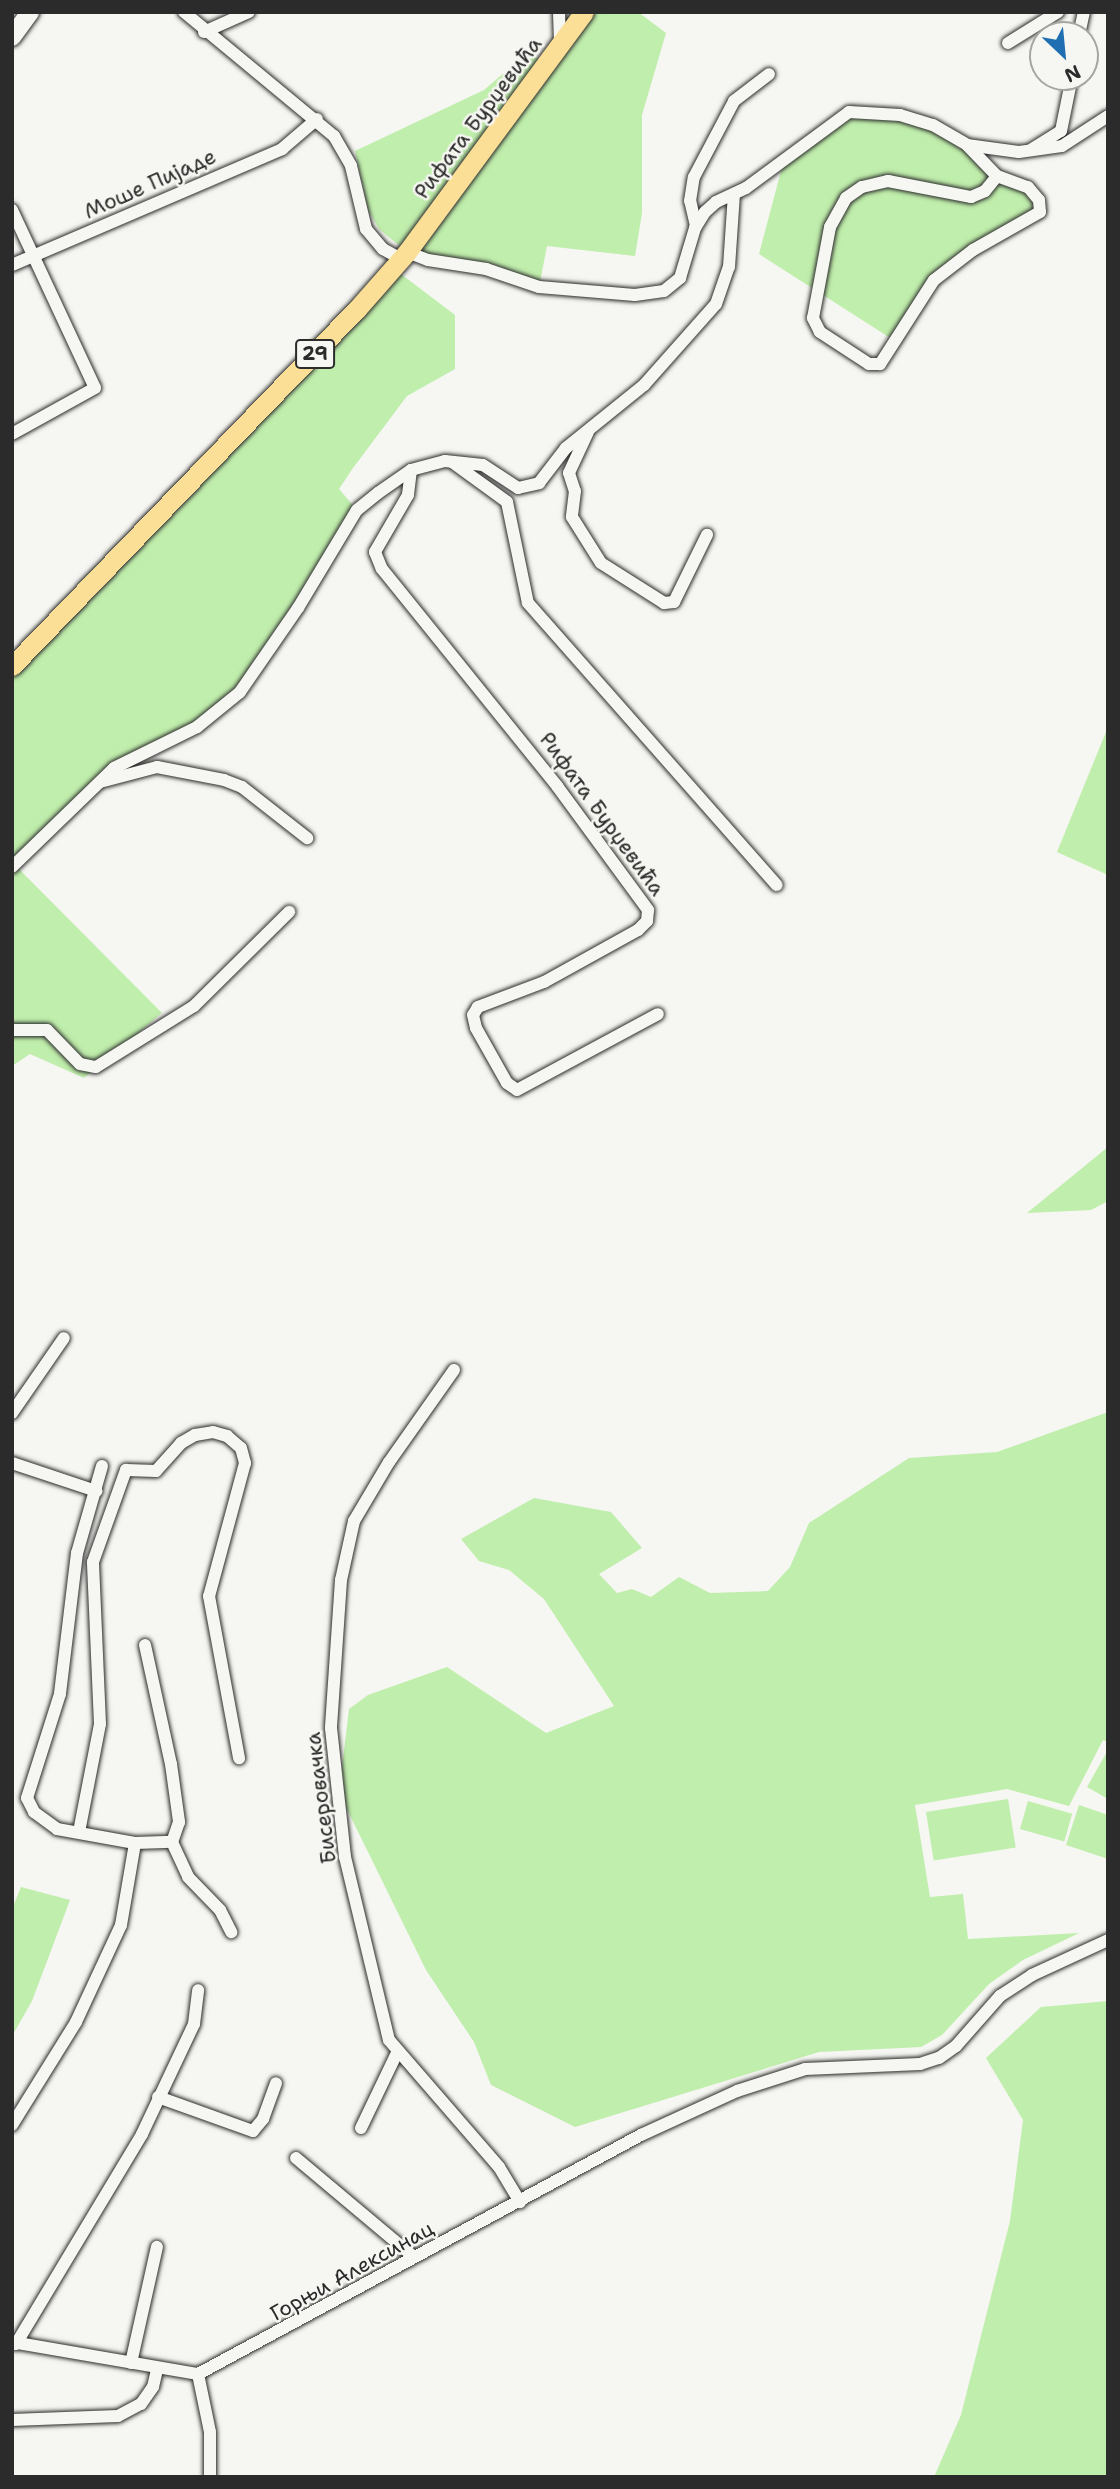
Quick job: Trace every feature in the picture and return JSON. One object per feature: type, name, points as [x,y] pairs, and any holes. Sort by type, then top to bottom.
[{"type":"main road","name":"Рифата Бурџевића","points":[[12,666],[312,357],[404,255],[584,12]]},
{"type":"street","points":[[12,37],[30,12]]},
{"type":"street","points":[[184,12],[204,32],[317,119],[347,157],[366,229],[383,249],[428,260],[486,269],[539,287],[641,295],[664,291],[680,278],[696,226],[716,202],[734,194],[849,111],[872,110],[914,119],[967,145],[1019,152],[1062,146],[1108,116]]},
{"type":"street","points":[[204,32],[249,12]]},
{"type":"street","points":[[559,12],[560,46]]},
{"type":"street","points":[[1008,43],[1058,12]]},
{"type":"street","points":[[696,226],[690,201],[694,177],[734,101],[769,74]]},
{"type":"street","points":[[1019,152],[1036,148],[1061,131],[1069,91]]},
{"type":"street","name":"Моше Пијаде","points":[[12,265],[282,149],[317,119]]},
{"type":"street","points":[[967,145],[997,176],[1028,187],[1039,200],[1040,212],[972,250],[934,280],[885,360],[869,364],[825,337],[813,318],[836,212],[854,192],[880,182],[965,198],[985,191],[997,176]]},
{"type":"street","points":[[12,867],[97,782],[141,752],[197,727],[240,692],[298,608],[357,510],[411,470],[452,461],[483,465],[510,484],[529,488],[590,428],[644,385],[716,304],[729,267],[734,194]]},
{"type":"street","points":[[12,210],[95,388],[12,434]]},
{"type":"street","points":[[590,428],[568,478],[575,491],[575,526],[601,563],[664,603],[674,602],[707,535]]},
{"type":"street","points":[[452,461],[507,502],[528,603],[777,885]]},
{"type":"street","name":"Рифата Бурџевића","points":[[411,470],[408,495],[375,552],[383,569],[557,786],[648,910],[647,921],[638,930],[544,982],[478,1007],[473,1015],[476,1028],[507,1083],[517,1090],[658,1014]]},
{"type":"street","points":[[97,782],[157,767],[224,780],[242,787],[307,838]]},
{"type":"street","points":[[12,1030],[47,1030],[80,1064],[96,1067],[194,1006],[289,912]]},
{"type":"street","points":[[12,1413],[64,1338]]},
{"type":"street","name":"Бисеровачка","points":[[454,1370],[389,1462],[354,1521],[341,1580],[331,1728],[344,1844],[389,2040],[397,2053],[499,2167],[520,2202]]},
{"type":"street","points":[[79,1832],[100,1724],[93,1562],[126,1470],[156,1471],[181,1443],[195,1435],[213,1432],[227,1436],[241,1448],[245,1462],[209,1596],[239,1758]]},
{"type":"street","points":[[12,1463],[96,1491]]},
{"type":"street","points":[[102,1466],[77,1552],[61,1695],[27,1798],[44,1821],[57,1829],[135,1843],[172,1842]]},
{"type":"street","points":[[145,1645],[179,1822],[172,1842],[188,1877],[220,1910],[231,1932]]},
{"type":"street","points":[[12,2125],[76,2022],[121,1925],[135,1843]]},
{"type":"street","name":"Горњи Алексинац","points":[[198,2374],[561,2181],[641,2135],[737,2091],[805,2069],[920,2064],[939,2058],[956,2046],[1000,1996],[1032,1975],[1108,1940]]},
{"type":"street","points":[[198,1990],[194,2024],[142,2134],[14,2343],[198,2374],[211,2432],[210,2477]]},
{"type":"street","points":[[361,2128],[397,2053]]},
{"type":"street","points":[[158,2098],[253,2131],[263,2119],[276,2083]]},
{"type":"street","points":[[296,2158],[414,2257]]},
{"type":"street","points":[[131,2363],[158,2248]]},
{"type":"street","points":[[12,2420],[118,2416],[141,2404],[153,2387],[157,2369]]},
{"type":"green space","points":[[584,12],[638,12],[666,33],[642,115],[642,213],[635,256],[547,246],[539,287],[407,252],[379,229],[368,210],[355,151],[484,90],[527,53],[548,63]]},
{"type":"green space","points":[[849,112],[933,125],[997,176],[1028,187],[1041,205],[934,280],[895,341],[759,254],[785,156]]},
{"type":"green space","points":[[393,268],[455,315],[455,369],[407,396],[353,468],[339,489],[357,510],[222,709],[141,752],[15,865],[162,1013],[84,1078],[30,1054],[12,1066],[12,666]]},
{"type":"green space","points":[[1108,727],[1108,875],[1057,852]]},
{"type":"green space","points":[[1108,1147],[1108,1201],[1091,1210],[1027,1213]]},
{"type":"green space","points":[[1108,1412],[1108,1742],[1103,1740],[1069,1806],[1007,1789],[915,1805],[930,1897],[963,1894],[968,1939],[1079,1933],[1023,1960],[989,1984],[942,2035],[921,2047],[819,2052],[575,2127],[491,2085],[474,2042],[426,1970],[339,1793],[349,1709],[368,1695],[447,1667],[546,1733],[614,1706],[544,1599],[509,1570],[479,1561],[461,1539],[534,1498],[611,1512],[642,1548],[599,1574],[617,1593],[632,1589],[651,1597],[679,1577],[710,1593],[768,1591],[790,1567],[809,1523],[909,1458],[997,1452]]},
{"type":"green space","points":[[1108,1750],[1108,1799],[1087,1787]]},
{"type":"green space","points":[[1008,1799],[1016,1847],[934,1860],[926,1812]]},
{"type":"green space","points":[[1028,1801],[1072,1814],[1064,1842],[1020,1829]]},
{"type":"green space","points":[[1079,1805],[1108,1815],[1108,1859],[1066,1845]]},
{"type":"green space","points":[[21,1887],[70,1900],[32,2001],[12,2036],[12,1909]]},
{"type":"green space","points":[[1108,2001],[1108,2477],[934,2477],[961,2415],[1010,2221],[1023,2120],[986,2058],[1041,2007]]}]
